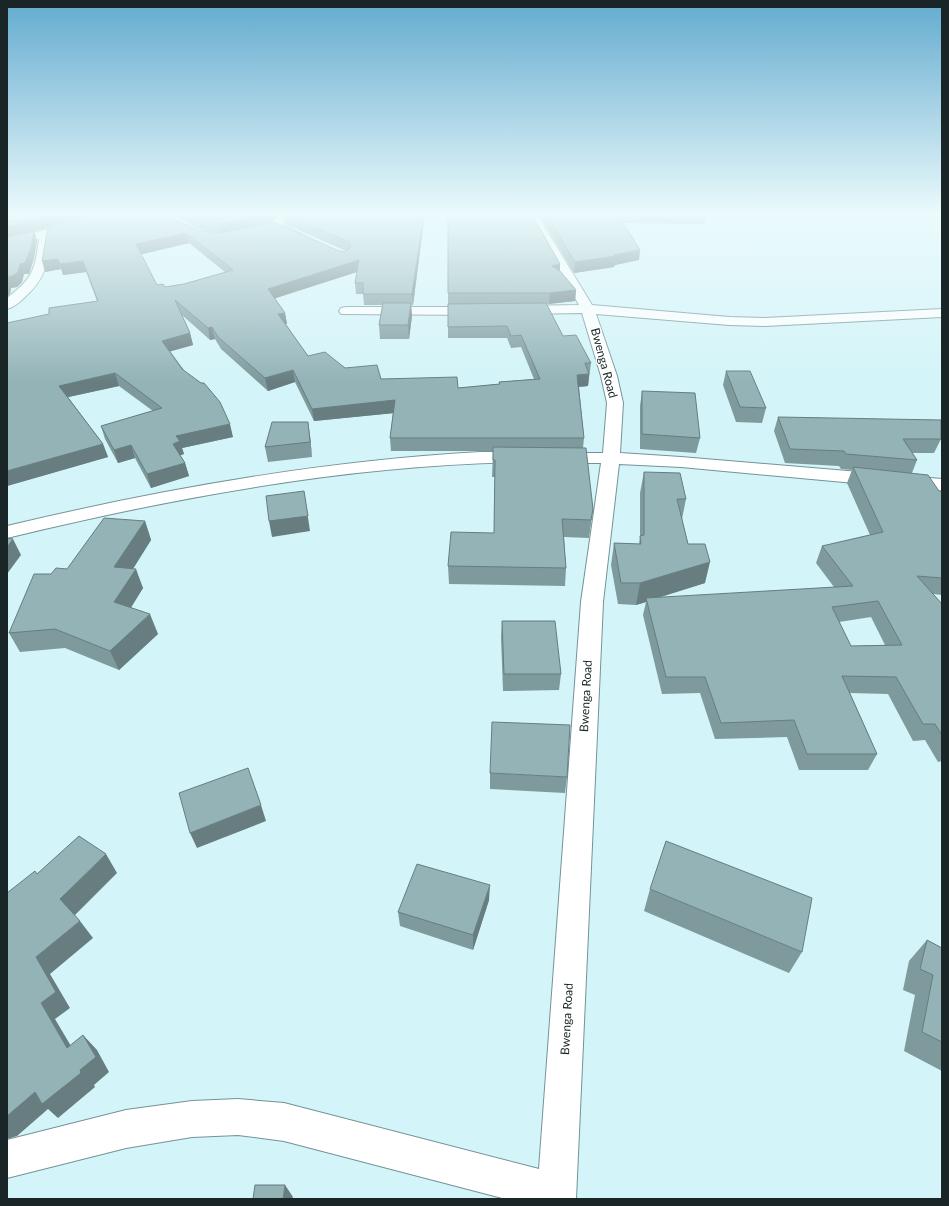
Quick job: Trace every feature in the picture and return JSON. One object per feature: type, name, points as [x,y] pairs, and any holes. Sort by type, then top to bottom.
[{"type":"street","points":[[7,305],[23,293],[37,278],[41,269]]},
{"type":"street","name":"Bwenga Road","points":[[556,1196],[592,602],[610,458],[615,403],[610,376],[588,309],[564,269]]},
{"type":"street","points":[[505,310],[588,309],[728,321],[764,322],[942,313]]},
{"type":"street","points":[[346,311],[490,310]]},
{"type":"street","points":[[7,532],[129,505],[244,483],[348,467],[433,459],[478,457],[610,458],[749,467],[942,485]]},
{"type":"street","points":[[7,1159],[126,1128],[192,1119],[238,1117],[284,1122],[556,1196]]},
{"type":"building","points":[[7,269],[19,269],[18,272],[13,276],[7,277]]},
{"type":"building","points":[[86,269],[149,269],[157,285],[163,284],[165,287],[184,284],[232,269],[330,269],[268,289],[285,313],[278,314],[308,356],[325,352],[345,368],[377,365],[381,379],[457,377],[458,388],[500,384],[499,382],[540,379],[521,335],[511,336],[507,326],[448,327],[448,304],[546,303],[563,336],[576,335],[591,363],[585,363],[589,374],[577,375],[584,438],[390,438],[395,400],[312,409],[293,370],[265,378],[218,337],[212,327],[208,328],[175,300],[190,333],[162,341],[182,369],[201,383],[204,383],[220,402],[230,424],[176,436],[180,441],[173,444],[185,463],[147,474],[131,445],[114,450],[101,426],[162,408],[115,373],[59,386],[103,444],[7,471],[7,323],[49,314],[49,308],[98,301]]},
{"type":"building","points":[[357,269],[416,269],[412,294],[363,294],[363,283],[355,283]]},
{"type":"building","points":[[448,269],[557,269],[576,290],[550,293],[448,293]]},
{"type":"building","points":[[383,303],[411,303],[408,325],[379,325]]},
{"type":"building","points":[[726,371],[750,371],[766,408],[740,407]]},
{"type":"building","points":[[642,391],[695,393],[700,438],[642,434]]},
{"type":"building","points":[[778,417],[941,420],[941,439],[903,439],[917,460],[846,454],[844,451],[790,449]]},
{"type":"building","points":[[272,422],[308,422],[310,442],[265,447]]},
{"type":"building","points":[[493,447],[586,448],[593,509],[591,520],[562,519],[566,568],[448,566],[451,532],[494,533],[495,460],[493,460]]},
{"type":"building","points":[[853,467],[928,475],[939,491],[942,491],[942,578],[917,576],[942,604],[942,735],[935,724],[923,724],[896,677],[842,676],[877,754],[807,754],[794,720],[721,723],[705,677],[666,677],[646,598],[853,586],[822,546],[883,532]],"holes":[[[878,601],[902,645],[851,646],[832,607]]]},
{"type":"building","points":[[644,472],[680,473],[686,499],[677,499],[688,544],[705,544],[710,562],[640,583],[621,583],[614,543],[641,544],[640,536],[644,535]]},
{"type":"building","points":[[304,491],[308,516],[269,521],[266,496]]},
{"type":"building","points":[[104,518],[145,521],[114,567],[136,569],[114,602],[150,614],[110,651],[55,629],[9,633],[34,574],[51,574],[56,568],[67,569]]},
{"type":"building","points":[[7,538],[13,539],[7,547]]},
{"type":"building","points":[[502,621],[555,621],[561,674],[504,674]]},
{"type":"building","points":[[492,722],[570,725],[567,777],[490,773]]},
{"type":"building","points":[[248,768],[261,805],[190,833],[179,793]]},
{"type":"building","points":[[79,836],[106,854],[60,899],[80,921],[36,957],[56,992],[41,1003],[67,1048],[83,1035],[96,1057],[80,1070],[81,1073],[42,1104],[35,1092],[7,1116],[7,893],[35,871],[37,874]]},
{"type":"building","points":[[666,841],[812,898],[802,952],[650,889]]},
{"type":"building","points":[[417,864],[490,885],[473,935],[398,912]]},
{"type":"building","points":[[927,940],[942,948],[942,1042],[922,1032],[933,975],[920,969]]},
{"type":"building","points":[[255,1185],[285,1185],[283,1199],[253,1199]]}]
